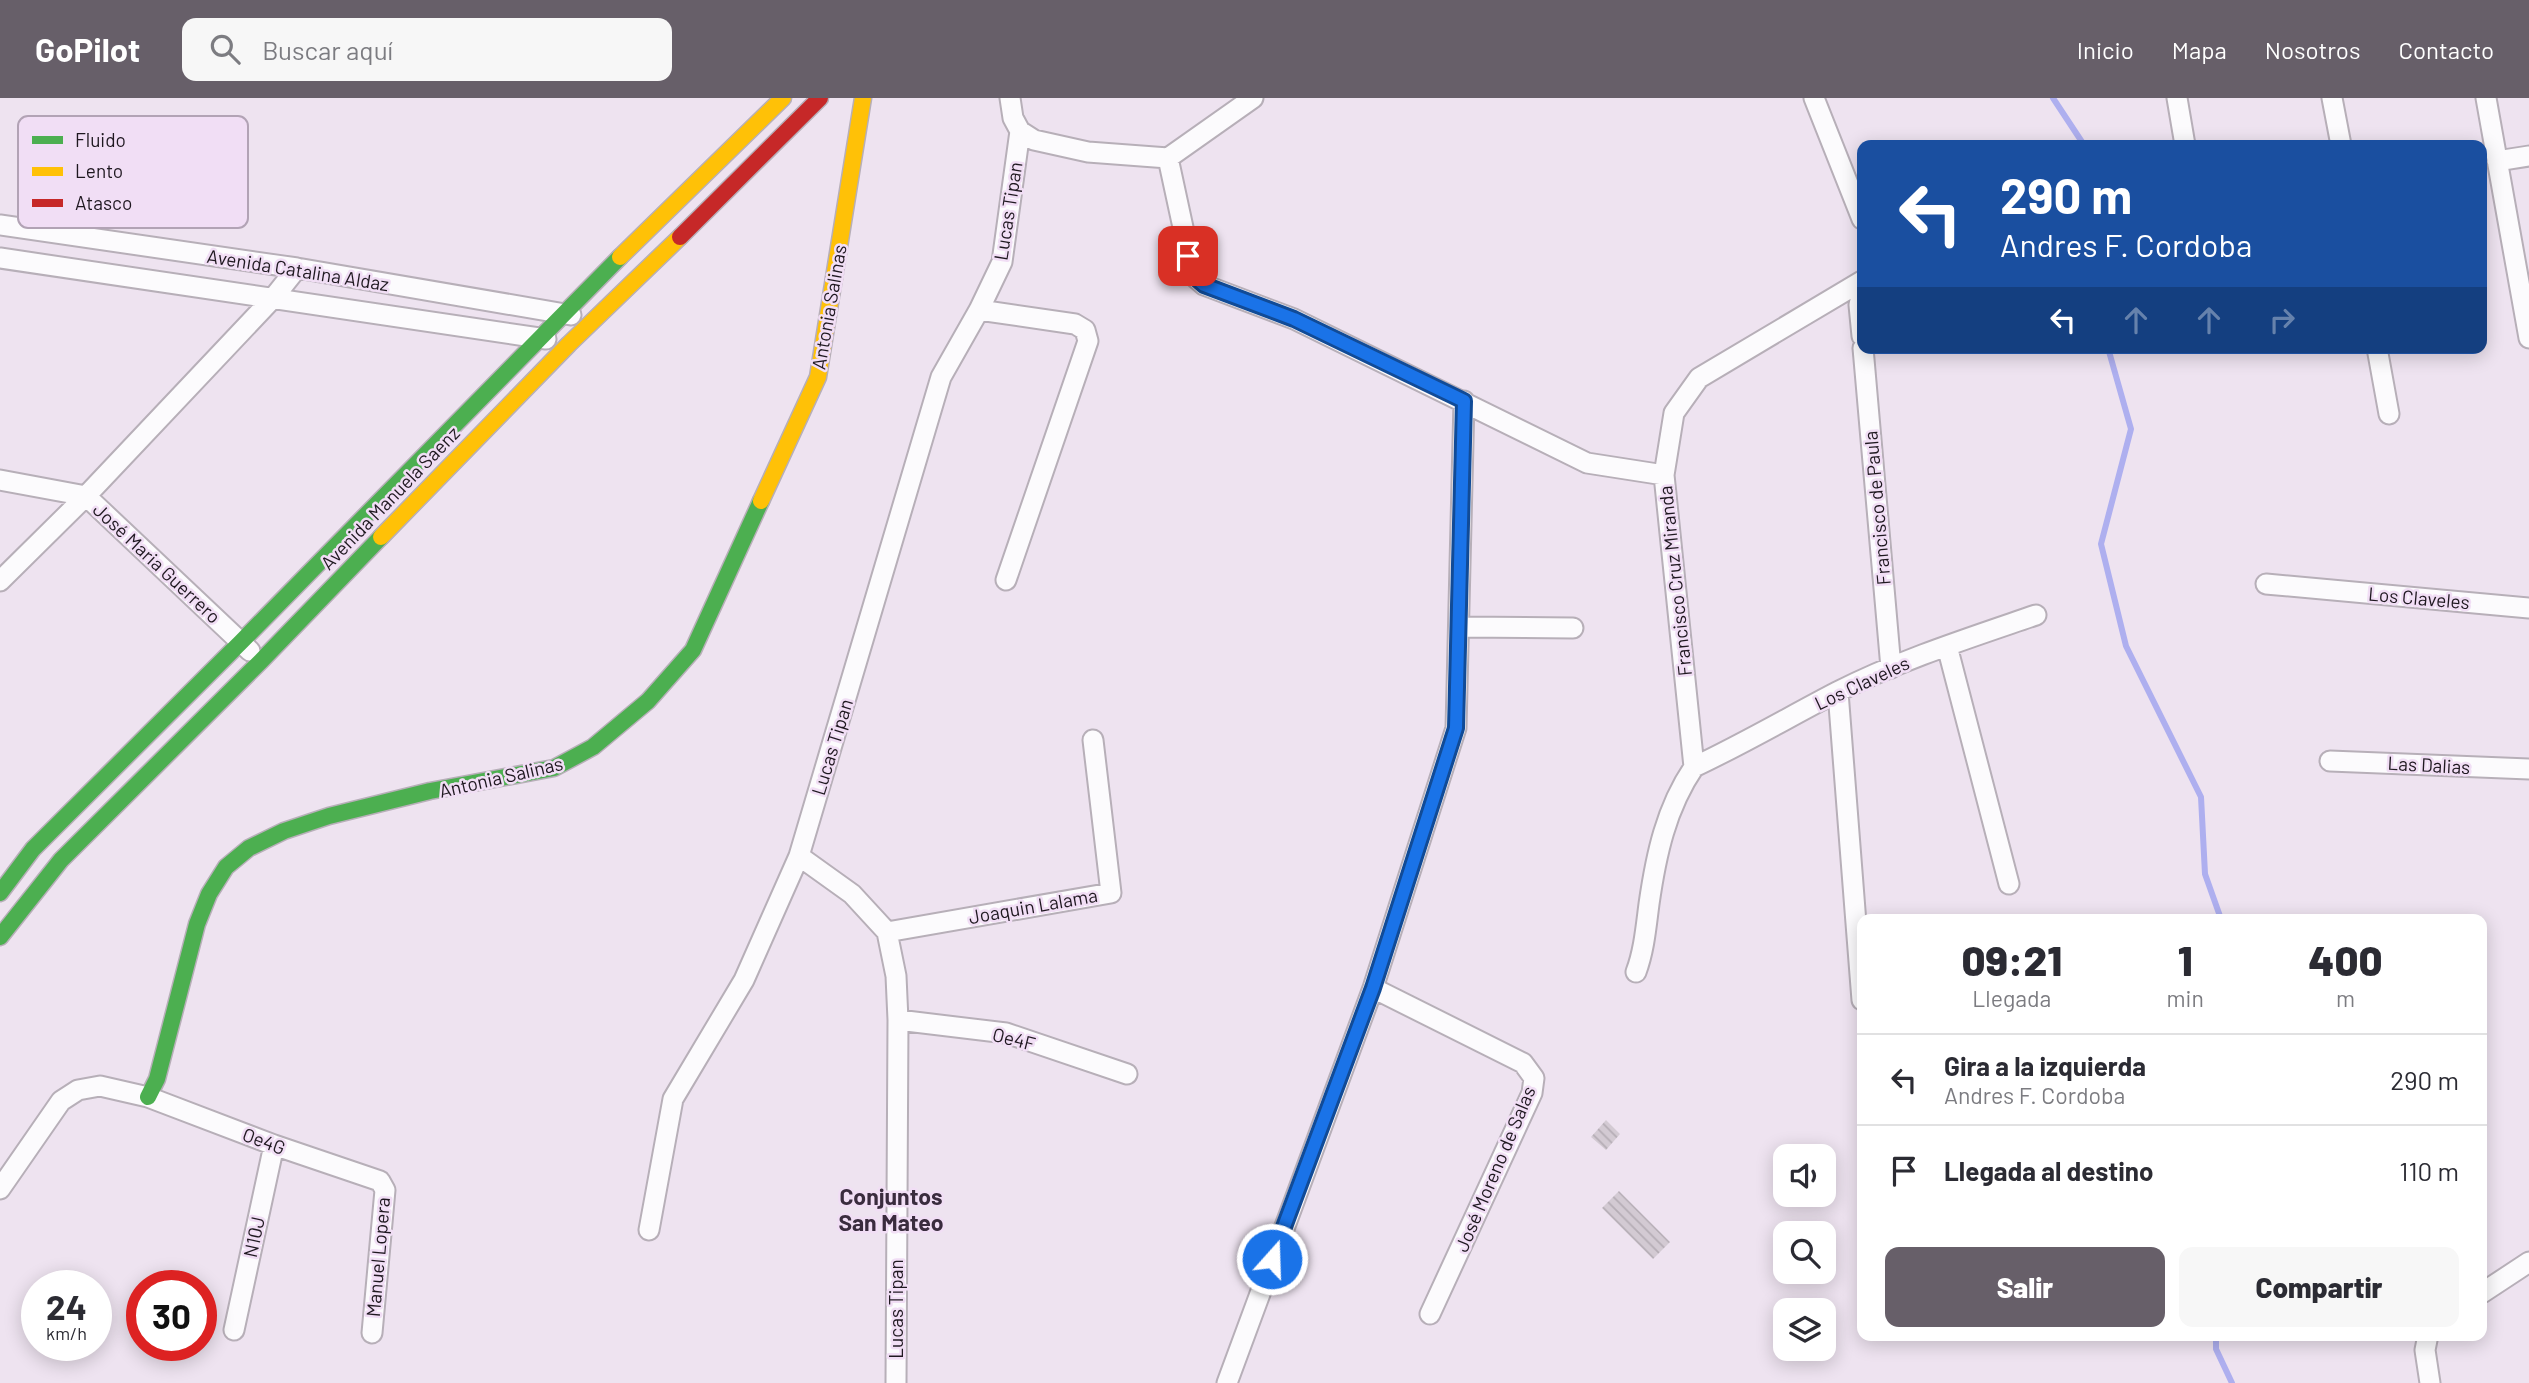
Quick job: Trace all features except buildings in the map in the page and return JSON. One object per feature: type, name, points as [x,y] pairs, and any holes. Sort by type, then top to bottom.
[{"type":"street","name":"Avenida Manuela Saenz","points":[[0,892],[33,849],[241,642],[563,313],[783,98]]},
{"type":"street","name":"Avenida Manuela Saenz","points":[[0,937],[61,860],[261,661],[569,344],[820,98]]},
{"type":"street","name":"Antonia Salinas","points":[[148,1097],[157,1079],[198,918],[233,859],[268,837],[298,824],[391,801],[554,768],[574,760],[633,713],[680,667],[693,650],[818,377],[863,98]]},
{"type":"street","name":"Lucas Tipan","points":[[649,1230],[673,1099],[744,980],[799,856],[942,377],[1002,262],[1020,131],[1013,118],[1010,98]]},
{"type":"street","points":[[1020,131],[1034,140],[1088,152],[1168,158],[1253,98]]},
{"type":"street","points":[[1814,98],[1857,206]]},
{"type":"street","points":[[2177,98],[2184,140]]},
{"type":"street","points":[[2332,98],[2340,140]]},
{"type":"street","points":[[2486,98],[2529,338]]},
{"type":"street","points":[[2497,161],[2529,156]]},
{"type":"street","points":[[1168,158],[1188,256],[1196,278],[1204,285],[1294,319],[1587,463],[1664,475]]},
{"type":"street","name":"Avenida Catalina Aldaz","points":[[0,225],[18,228]]},
{"type":"street","name":"Avenida Catalina Aldaz","points":[[21,228],[297,268],[596,320]]},
{"type":"street","name":"Avenida Catalina Aldaz","points":[[0,258],[274,297],[569,344]]},
{"type":"street","points":[[0,581],[86,496],[274,297],[297,268]]},
{"type":"street","name":"Francisco Cruz Miranda","points":[[1694,767],[1664,475],[1674,413],[1699,378],[1857,284]]},
{"type":"street","points":[[979,310],[1076,324],[1085,330],[1088,341],[1006,580]]},
{"type":"street","name":"Francisco de Paula","points":[[1864,354],[1891,668]]},
{"type":"street","points":[[2378,354],[2389,414]]},
{"type":"street","points":[[1227,1383],[1373,988],[1456,728],[1464,401]]},
{"type":"street","name":"José Maria Guerrero","points":[[0,480],[86,496],[261,661]]},
{"type":"street","name":"Los Claveles","points":[[2266,584],[2529,608]]},
{"type":"street","name":"Los Claveles","points":[[1694,767],[1838,692],[1891,668],[2036,615]]},
{"type":"street","points":[[1459,627],[1573,628]]},
{"type":"street","points":[[1947,646],[2009,884]]},
{"type":"street","points":[[1838,692],[1857,936]]},
{"type":"street","name":"Joaquin Lalama","points":[[887,932],[1111,893],[1093,740]]},
{"type":"street","name":"Las Dalias","points":[[2330,761],[2529,769]]},
{"type":"street","points":[[1636,972],[1642,957],[1652,882],[1663,831],[1680,788],[1694,767]]},
{"type":"street","points":[[799,856],[852,894],[887,932]]},
{"type":"street","name":"Lucas Tipan","points":[[887,932],[896,975],[898,1020],[896,1383]]},
{"type":"street","name":"José Moreno de Salas","points":[[1373,988],[1523,1063],[1534,1078],[1532,1093],[1430,1314]]},
{"type":"street","name":"Oe4F","points":[[898,1020],[1006,1034],[1127,1074]]},
{"type":"street","points":[[0,1189],[61,1101],[70,1095],[89,1087],[100,1086],[148,1097]]},
{"type":"street","name":"Oe4G","points":[[148,1097],[274,1145],[380,1181]]},
{"type":"street","name":"N10J","points":[[234,1330],[274,1145]]},
{"type":"street","name":"Manuel Lopera","points":[[372,1333],[385,1190],[380,1181]]},
{"type":"street","points":[[2487,1290],[2529,1262]]},
{"type":"street","points":[[2426,1341],[2424,1350],[2430,1383]]},
{"type":"waterway","points":[[2053,98],[2081,140]]},
{"type":"waterway","points":[[2110,354],[2131,429],[2101,544],[2126,646],[2201,797],[2205,874],[2219,914]]},
{"type":"waterway","points":[[2216,1341],[2216,1349],[2232,1383]]},
{"type":"traffic: fast","points":[[0,893],[33,849],[620,257]]},
{"type":"traffic: fast","points":[[148,1097],[157,1079],[197,924],[209,894],[226,867],[249,848],[284,831],[329,816],[430,791],[554,768],[593,747],[648,701],[693,650],[761,501]]},
{"type":"traffic: fast","points":[[0,937],[61,860],[381,537]]},
{"type":"traffic: slow","points":[[620,257],[783,98]]},
{"type":"traffic: slow","points":[[761,501],[818,377],[863,98]]},
{"type":"traffic: slow","points":[[381,537],[569,344],[680,237]]},
{"type":"traffic: jam","points":[[680,237],[820,98]]},
{"type":"district","name":"Conjuntos San Mateo","points":[[891,1210]]},
{"type":"route","points":[[1188,256],[1196,278],[1204,285],[1294,319],[1464,401],[1456,728],[1373,988],[1272,1259]]}]
